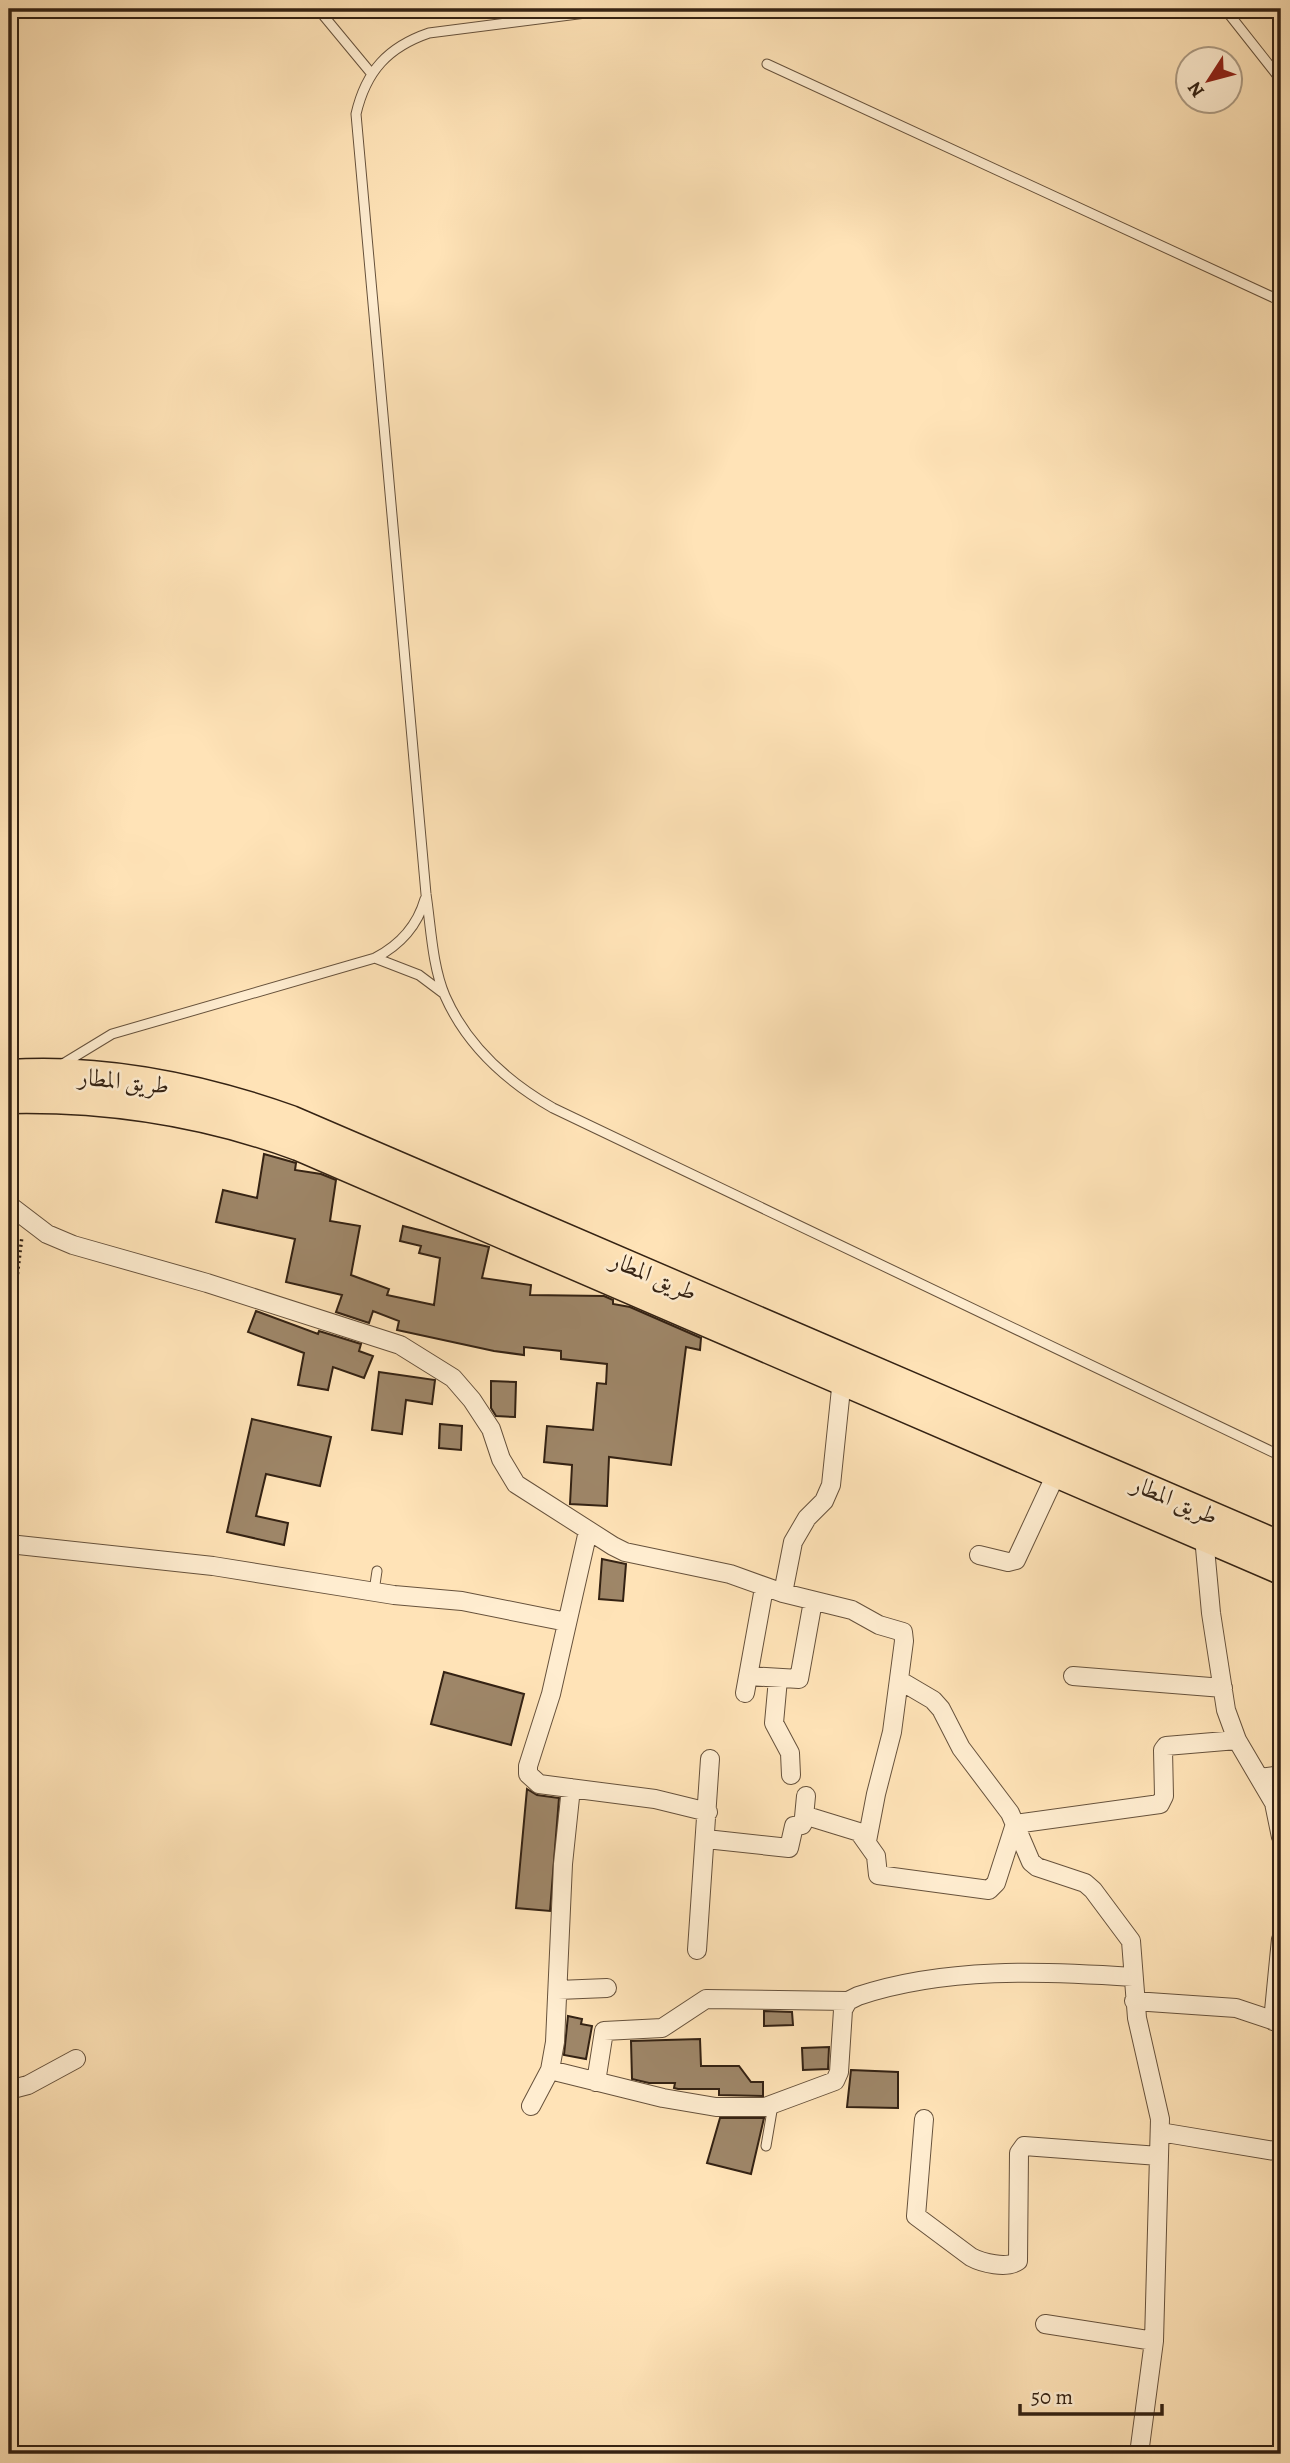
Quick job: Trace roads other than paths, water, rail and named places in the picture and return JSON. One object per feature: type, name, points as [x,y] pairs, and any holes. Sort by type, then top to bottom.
[{"type":"main road","name":"طريق المطار","points":[[9,1074],[47,1086],[249,1128],[298,1146],[1281,1570]]},
{"type":"main road","name":"طريق المطار","points":[[9,1099],[47,1086],[145,1082],[190,1089],[290,1119],[1281,1546]]},
{"type":"street","points":[[9,1205],[47,1234],[73,1245],[373,1334],[410,1350],[453,1378],[472,1400],[491,1429],[501,1459],[516,1484],[625,1552],[730,1574],[764,1588],[855,1611],[876,1624],[902,1632],[905,1636],[892,1732],[867,1841]]},
{"type":"street","points":[[783,1593],[793,1542],[807,1518],[824,1501],[831,1485],[842,1379]]},
{"type":"street","points":[[979,1555],[1008,1562],[1016,1560],[1056,1472]]},
{"type":"street","points":[[588,1531],[551,1694],[528,1766],[533,1780],[540,1784],[654,1799],[708,1812]]},
{"type":"street","points":[[1204,1537],[1211,1613],[1226,1710],[1237,1740],[1274,1803],[1281,1837]]},
{"type":"street","points":[[9,1544],[214,1566],[374,1591],[462,1601],[567,1622]]},
{"type":"street","points":[[764,1588],[746,1685],[778,1679],[799,1679],[813,1601]]},
{"type":"street","points":[[1073,1676],[1223,1688]]},
{"type":"street","points":[[778,1679],[774,1723],[790,1753],[791,1775]]},
{"type":"street","points":[[899,1680],[933,1700],[941,1709],[961,1748],[1016,1824],[1031,1862],[1037,1867],[1085,1883],[1124,1928],[1131,1941],[1134,2001],[1159,2106],[1160,2132],[1154,2341],[1139,2454]]},
{"type":"street","points":[[1016,1824],[1160,1804],[1164,1796],[1163,1750],[1166,1746],[1237,1740]]},
{"type":"street","points":[[697,1950],[710,1759]]},
{"type":"street","points":[[1260,1778],[1281,1775]]},
{"type":"street","points":[[531,2106],[550,2070],[558,1990],[563,1864],[571,1788]]},
{"type":"street","points":[[706,1839],[789,1848],[794,1826],[802,1825],[806,1796]]},
{"type":"street","points":[[804,1817],[853,1829],[867,1841],[876,1856],[878,1875],[989,1890],[996,1884],[1016,1824]]},
{"type":"street","points":[[1134,2001],[1236,2008],[1277,2022],[1281,1939]]},
{"type":"street","points":[[596,2081],[604,2031],[662,2028],[706,1999],[848,2001],[878,1989],[947,1978],[1033,1972],[1132,1977]]},
{"type":"street","points":[[558,1990],[607,1988]]},
{"type":"street","points":[[550,2070],[716,2107],[773,2105],[835,2081],[839,2072],[843,2010],[848,2001]]},
{"type":"street","points":[[9,2091],[29,2085],[76,2059]]},
{"type":"street","points":[[924,2119],[916,2216],[971,2257],[981,2261],[1010,2265],[1018,2261],[1019,2153],[1024,2146],[1159,2156]]},
{"type":"street","points":[[1160,2132],[1281,2152]]},
{"type":"street","points":[[1045,2324],[1154,2341]]},
{"type":"lane","points":[[318,9],[371,73]]},
{"type":"lane","points":[[617,9],[429,33],[396,48],[371,73],[356,114],[426,894],[444,994],[475,1046],[498,1070],[524,1091],[553,1108],[1281,1456]]},
{"type":"lane","points":[[1225,9],[1281,80]]},
{"type":"lane","points":[[767,64],[1281,301]]},
{"type":"lane","points":[[47,1086],[112,1034],[374,958],[409,933],[426,894]]},
{"type":"lane","points":[[374,958],[419,975],[444,994]]},
{"type":"lane","points":[[374,1591],[377,1571]]},
{"type":"lane","points":[[766,2146],[773,2105]]}]
